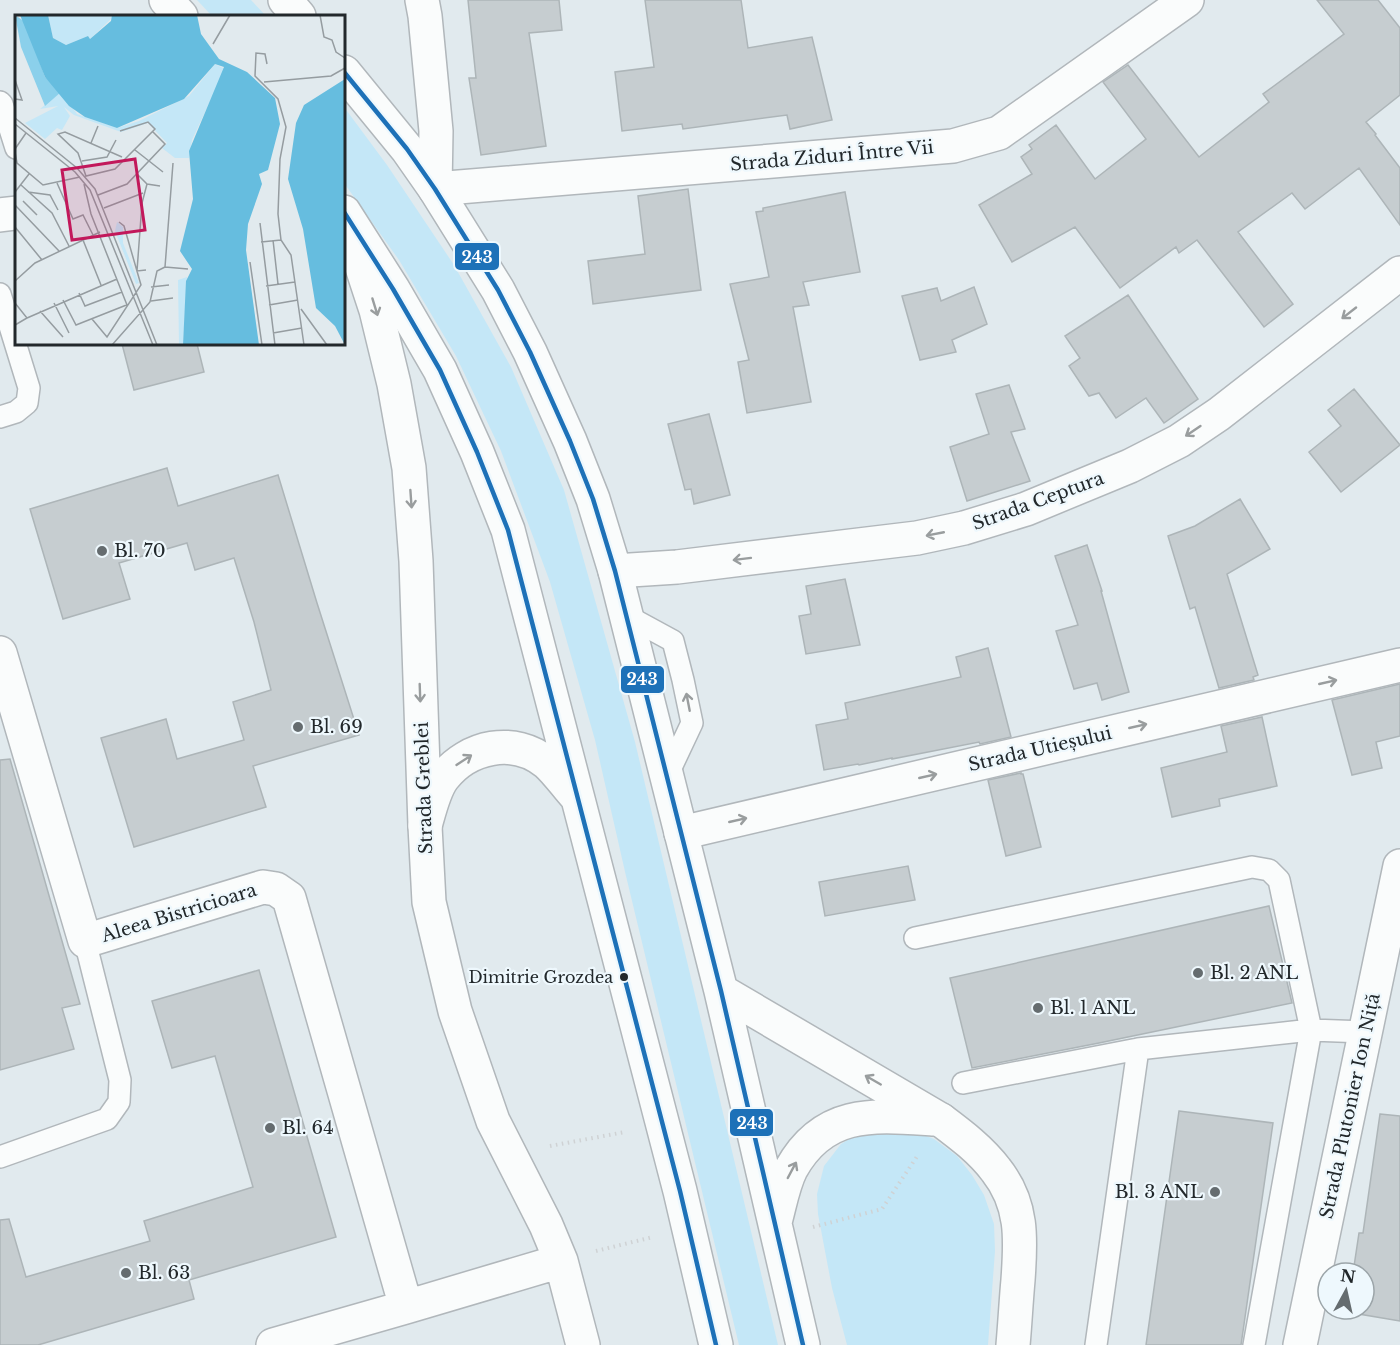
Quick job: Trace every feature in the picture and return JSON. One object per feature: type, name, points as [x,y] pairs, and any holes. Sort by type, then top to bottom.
[{"type":"street","points":[[166,0],[181,15]]},
{"type":"street","points":[[285,0],[298,15]]},
{"type":"street","points":[[422,0],[436,131],[435,189]]},
{"type":"street","name":"Strada Ziduri Între Vii","points":[[435,189],[953,146],[999,133],[1187,0]]},
{"type":"street","points":[[345,73],[435,189],[498,290],[530,352],[574,450],[593,499],[627,616],[721,991],[803,1345]]},
{"type":"street","points":[[0,215],[15,213]]},
{"type":"street","points":[[345,214],[393,289],[440,370],[477,452],[508,530],[663,1125],[716,1345]]},
{"type":"street","name":"Strada Greblei","points":[[345,215],[376,310],[394,384],[409,468],[416,561],[429,902],[455,1011],[493,1121],[546,1225],[561,1261],[584,1345]]},
{"type":"street","name":"Strada Ceptura","points":[[615,571],[677,567],[917,538],[964,528],[1026,509],[1130,466],[1179,441],[1219,414],[1398,278]]},
{"type":"street","name":"Aleea Bistricioara","points":[[0,653],[5,694],[85,941],[263,887],[276,889],[289,898],[406,1307]]},
{"type":"street","name":"Strada Utieșului","points":[[681,833],[1400,665]]},
{"type":"street","points":[[425,826],[442,780],[458,763],[479,751],[502,747],[526,751],[547,763],[577,797]]},
{"type":"street","name":"Strada Plutonier Ion Niță","points":[[1300,1345],[1400,866]]},
{"type":"street","points":[[721,991],[941,1120],[973,1145],[997,1170],[1013,1198],[1020,1222],[1013,1345]]},
{"type":"street","points":[[776,1231],[783,1191],[791,1169],[806,1147],[822,1133],[843,1122],[867,1117],[894,1116],[941,1120]]},
{"type":"street","points":[[273,1345],[561,1261]]},
{"type":"lane","points":[[0,102],[15,145]]},
{"type":"lane","points":[[0,294],[15,343]]},
{"type":"lane","points":[[0,417],[16,412],[27,404],[29,388],[16,345]]},
{"type":"lane","points":[[915,938],[1252,867],[1269,870],[1279,880],[1311,1030],[1254,1345]]},
{"type":"lane","points":[[0,1157],[107,1119],[119,1102],[120,1080],[85,941]]},
{"type":"lane","points":[[963,1083],[1138,1049],[1311,1030],[1365,1032]]},
{"type":"lane","points":[[1096,1345],[1138,1049]]},
{"type":"path","points":[[776,1231],[882,1209],[941,1120]]},
{"type":"path","points":[[511,1154],[663,1125]]},
{"type":"path","points":[[561,1261],[689,1228]]},
{"type":"shaded area","points":[[197,0],[251,0],[265,15],[211,15]]},
{"type":"shaded area","points":[[345,108],[387,165],[454,265],[511,367],[564,490],[635,742],[778,1345],[739,1345],[595,740],[550,582],[501,451],[456,356],[399,260],[345,184]]},
{"type":"shaded area","points":[[913,1131],[934,1139],[957,1156],[984,1195],[994,1224],[995,1251],[988,1345],[847,1345],[832,1288],[818,1214],[817,1194],[824,1166],[841,1144],[861,1132]]},
{"type":"building","points":[[468,0],[559,0],[562,30],[529,33],[546,146],[481,155],[469,78],[476,78]]},
{"type":"building","points":[[645,0],[741,0],[748,48],[812,37],[832,120],[790,129],[787,115],[683,129],[682,124],[622,131],[615,72],[654,67]]},
{"type":"building","points":[[1317,0],[1378,0],[1400,28],[1400,95],[1366,122],[1400,168],[1400,225],[1359,168],[1305,209],[1292,193],[1238,232],[1293,304],[1264,327],[1197,240],[1179,253],[1176,247],[1120,288],[1075,227],[1012,262],[979,205],[1032,174],[1021,157],[1032,149],[1029,145],[1056,125],[1095,179],[1146,139],[1103,82],[1128,65],[1199,157],[1269,102],[1263,94],[1344,34]]},
{"type":"building","points":[[688,189],[701,290],[593,304],[588,261],[645,254],[638,196]]},
{"type":"building","points":[[845,192],[860,272],[803,282],[809,305],[793,307],[811,402],[747,413],[738,362],[749,360],[730,284],[769,277],[756,212],[763,211],[763,208]]},
{"type":"building","points":[[974,287],[987,324],[952,340],[956,352],[920,360],[902,296],[937,288],[941,301]]},
{"type":"building","points":[[1128,295],[1198,399],[1164,423],[1146,398],[1116,418],[1099,393],[1089,396],[1069,366],[1080,358],[1065,336]]},
{"type":"building","points":[[122,345],[197,345],[204,372],[134,390]]},
{"type":"building","points":[[1009,385],[1025,429],[1011,432],[1030,481],[967,501],[950,447],[989,434],[976,394]]},
{"type":"building","points":[[1354,389],[1400,445],[1341,492],[1309,452],[1341,426],[1328,410]]},
{"type":"building","points":[[709,414],[730,495],[694,504],[691,489],[685,490],[668,424]]},
{"type":"building","points":[[167,468],[178,506],[278,475],[359,735],[253,766],[266,807],[134,847],[101,738],[166,719],[177,759],[244,740],[233,702],[271,690],[254,622],[234,558],[195,570],[187,543],[119,563],[130,599],[63,619],[30,509]]},
{"type":"building","points":[[1240,499],[1270,549],[1227,574],[1258,675],[1253,677],[1254,680],[1219,688],[1195,607],[1190,609],[1168,536],[1195,526]]},
{"type":"building","points":[[1087,545],[1129,692],[1102,700],[1097,683],[1074,689],[1056,631],[1078,625],[1055,556]]},
{"type":"building","points":[[845,579],[860,645],[806,654],[799,616],[811,614],[806,586]]},
{"type":"building","points":[[988,648],[1011,737],[824,770],[816,725],[848,719],[845,703],[961,677],[956,657]]},
{"type":"building","points":[[1400,684],[1400,736],[1376,742],[1382,768],[1352,775],[1332,700]]},
{"type":"building","points":[[1262,717],[1277,786],[1219,799],[1220,806],[1172,817],[1161,768],[1227,752],[1221,726]]},
{"type":"building","points":[[10,759],[80,1004],[62,1008],[74,1049],[0,1070],[0,760]]},
{"type":"building","points":[[1021,773],[1041,847],[1006,856],[988,780]]},
{"type":"building","points":[[908,866],[915,900],[825,916],[819,882]]},
{"type":"building","points":[[1269,906],[1292,1003],[972,1068],[950,978]]},
{"type":"building","points":[[259,970],[336,1237],[189,1280],[194,1299],[38,1345],[0,1345],[0,1220],[9,1219],[26,1277],[150,1241],[144,1221],[253,1187],[215,1056],[172,1068],[152,1001]]},
{"type":"building","name":"Bl. 3 ANL","points":[[1179,1111],[1273,1123],[1241,1345],[1146,1345]]},
{"type":"building","points":[[1380,1114],[1400,1116],[1400,1321],[1376,1317],[1376,1261],[1355,1261],[1359,1233],[1363,1233]]},
{"type":"transit line","name":"243","points":[[345,73],[407,149],[435,189],[498,290],[530,352],[593,499],[615,571],[721,991],[803,1345]]},
{"type":"transit line","name":"243","points":[[345,214],[393,289],[440,370],[477,452],[508,530],[680,1191],[716,1345]]},
{"type":"place","name":"Bl. 70","points":[[102,551]]},
{"type":"place","name":"Bl. 69","points":[[298,727]]},
{"type":"place","name":"Bl. 2 ANL","points":[[1198,973]]},
{"type":"place","name":"Dimitrie Grozdea","points":[[624,977]]},
{"type":"place","name":"Bl. 1 ANL","points":[[1038,1008]]},
{"type":"place","name":"Bl. 64","points":[[270,1128]]},
{"type":"place","name":"Bl. 3 ANL","points":[[1215,1192]]},
{"type":"place","name":"Bl. 63","points":[[126,1273]]}]
